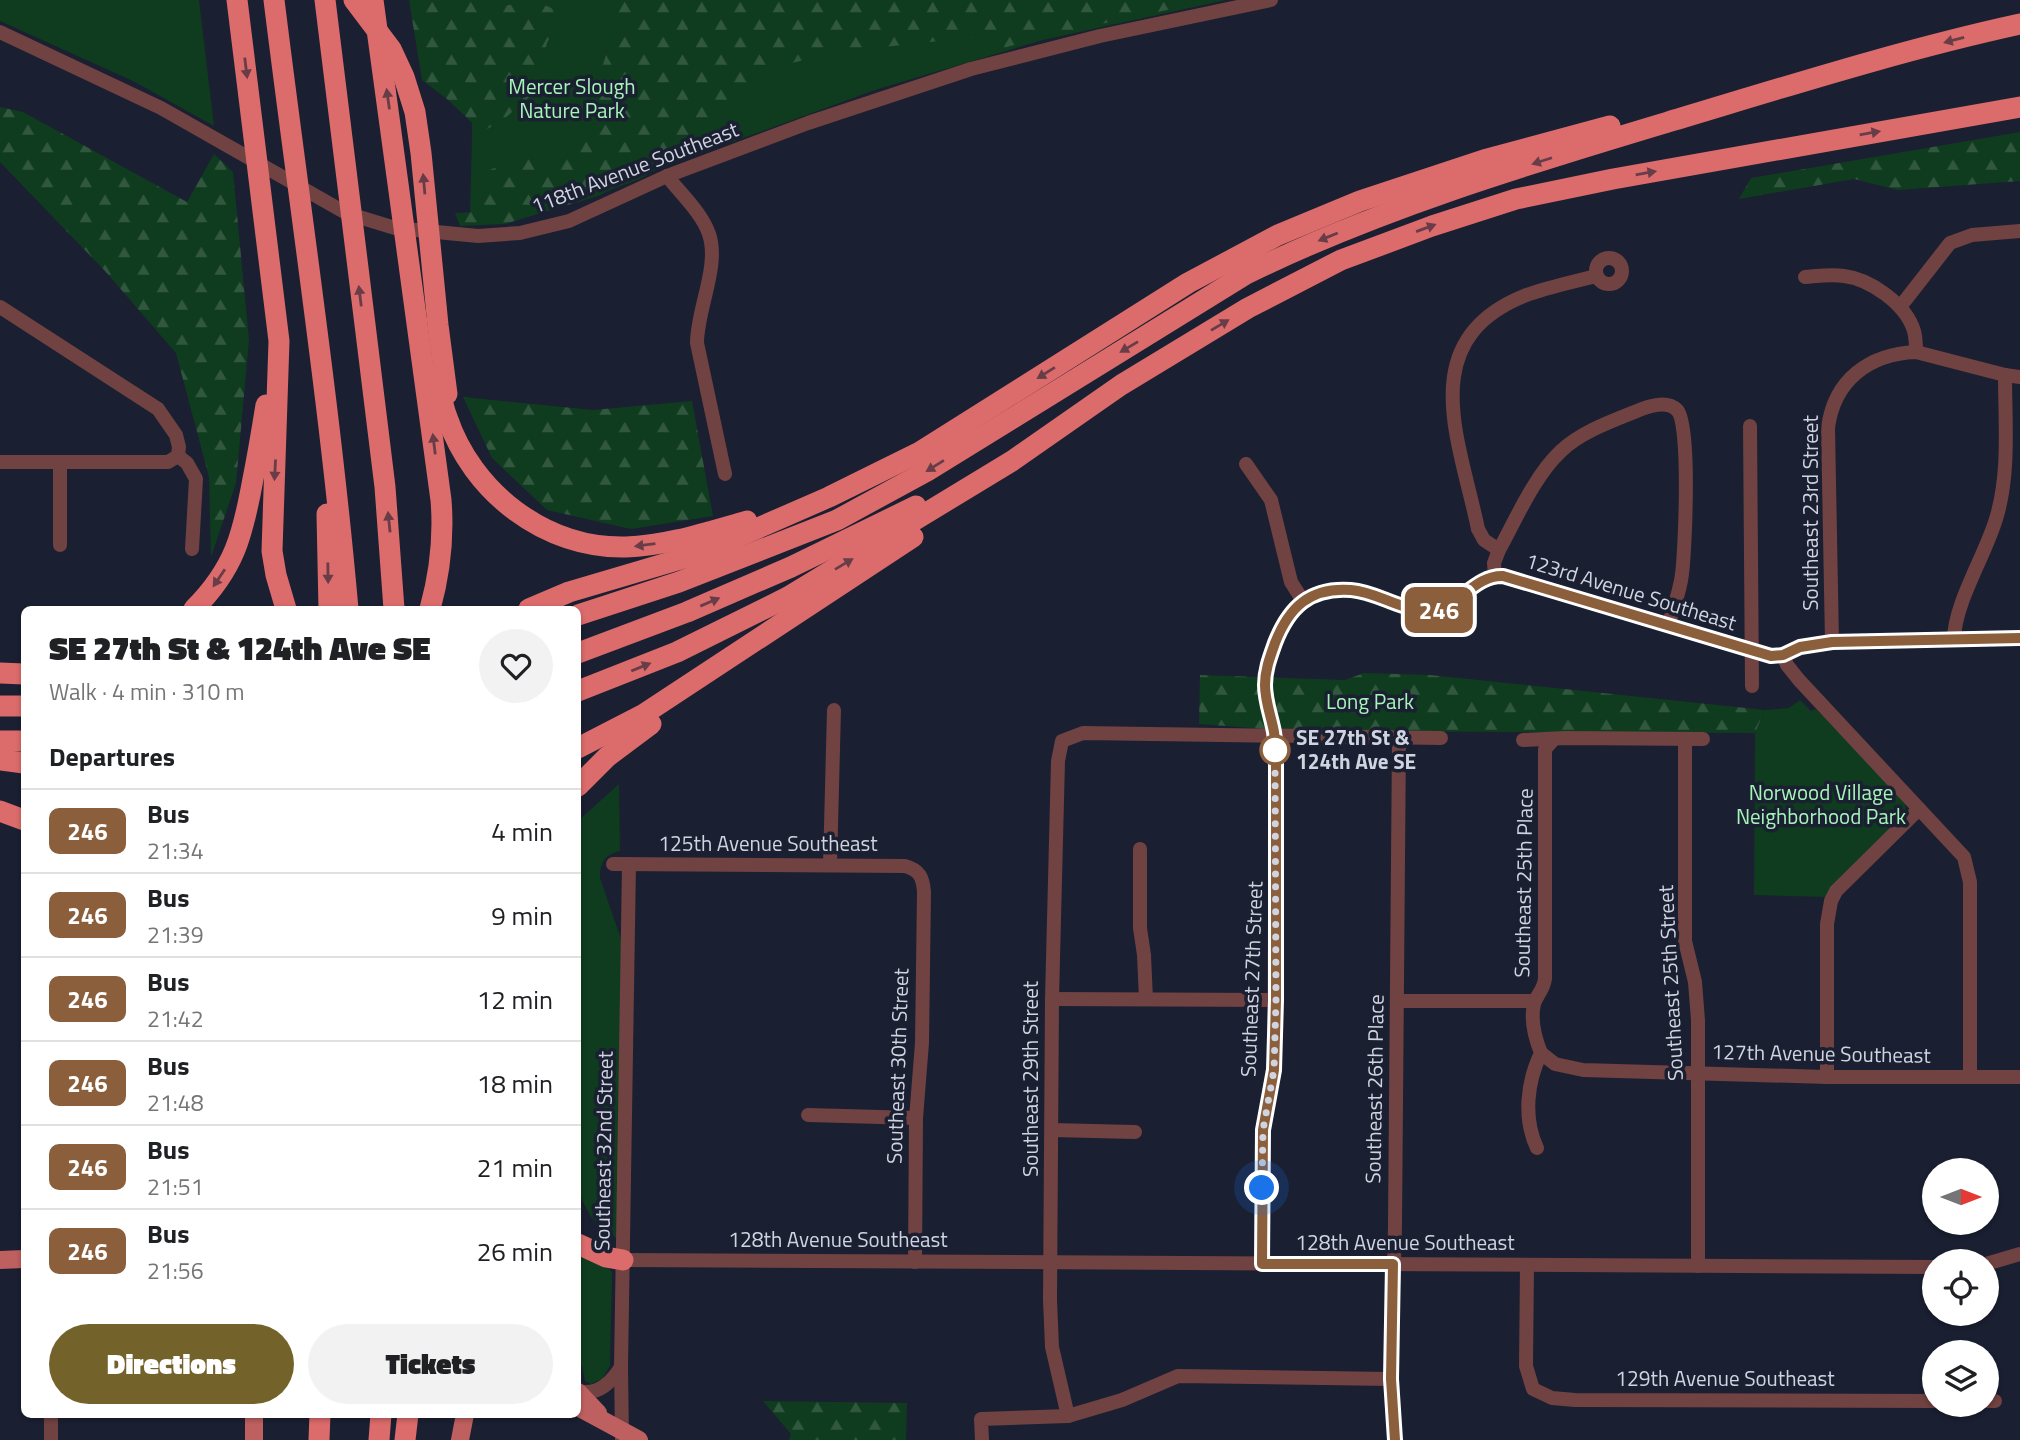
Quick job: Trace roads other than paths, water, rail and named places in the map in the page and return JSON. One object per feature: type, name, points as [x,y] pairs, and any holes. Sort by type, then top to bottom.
[{"type":"highway","points":[[236,0],[279,341],[272,551],[285,606]]},
{"type":"highway","points":[[267,0],[287,109]]},
{"type":"highway","points":[[274,0],[342,530],[348,606]]},
{"type":"highway","points":[[354,0],[391,49],[409,91],[421,153],[443,375],[460,447]]},
{"type":"highway","points":[[373,0],[414,286],[443,522],[438,576],[431,606]]},
{"type":"highway","points":[[327,7],[386,498],[395,603]]},
{"type":"highway","points":[[535,606],[569,592],[701,553],[920,452],[1188,283],[1278,235],[1360,201],[1535,144],[2020,24]]},
{"type":"highway","points":[[581,614],[679,582],[837,520],[927,471],[1246,274],[1297,249],[1440,194],[1605,140],[1818,76]]},
{"type":"highway","points":[[581,690],[677,652],[788,597],[1012,461],[1121,385],[1248,308],[1341,260],[1432,226],[1516,199],[1613,179],[2020,107]]},
{"type":"highway","points":[[197,606],[223,574],[239,544],[246,519],[266,402],[270,336],[269,256]]},
{"type":"highway","points":[[414,286],[446,416],[460,447],[496,495],[525,518],[554,533],[597,545],[625,547],[674,540],[829,496]]},
{"type":"highway","points":[[315,309],[327,505],[329,606]]},
{"type":"highway","points":[[581,746],[644,714],[848,582],[962,504],[1059,427]]},
{"type":"highway","points":[[581,652],[687,612],[791,567],[1012,461]]},
{"type":"highway","points":[[581,783],[633,736],[701,690],[848,582]]},
{"type":"highway","points":[[0,666],[21,664]]},
{"type":"highway","points":[[0,673],[21,674]]},
{"type":"highway","points":[[0,706],[21,706]]},
{"type":"highway","points":[[0,741],[21,741]]},
{"type":"highway","points":[[0,760],[21,763]]},
{"type":"highway","points":[[0,801],[21,805]]},
{"type":"highway","points":[[0,811],[21,819]]},
{"type":"highway","points":[[581,1245],[623,1260]]},
{"type":"highway","points":[[318,1440],[320,1418]]},
{"type":"highway","points":[[379,1440],[381,1418]]},
{"type":"highway","points":[[405,1440],[408,1418]]},
{"type":"main road","points":[[0,1259],[21,1259]]},
{"type":"main road","points":[[581,1395],[622,1436],[639,1440]]},
{"type":"main road","points":[[581,1409],[605,1421]]},
{"type":"main road","points":[[254,1418],[254,1440]]},
{"type":"main road","points":[[460,1440],[464,1418]]},
{"type":"street","name":"118th Avenue Southeast","points":[[0,32],[161,108],[346,213],[395,228],[457,235],[520,233],[569,221],[667,176],[808,123],[971,69],[1124,30],[1271,0]]},
{"type":"street","points":[[667,176],[704,223],[711,245],[710,269],[697,328],[697,343],[725,474]]},
{"type":"street","points":[[1900,307],[1950,243],[1972,235],[2020,231]]},
{"type":"street","points":[[1499,550],[1484,540],[1478,529],[1455,427],[1451,389],[1462,345],[1488,318],[1506,305],[1543,290],[1597,276]]},
{"type":"street","points":[[1805,276],[1851,277],[1887,296],[1900,307],[1914,329],[1916,352],[2013,376],[2001,498],[1986,551],[1957,613],[1954,639]]},
{"type":"street","points":[[0,307],[158,409],[177,435],[178,456]]},
{"type":"street","name":"Southeast 23rd Street","points":[[1832,642],[1830,414],[1840,393],[1852,377],[1867,365],[1892,355],[1916,352]]},
{"type":"street","points":[[1495,576],[1494,563],[1499,550],[1546,470],[1562,450],[1582,436],[1650,406],[1667,405],[1676,409],[1684,424],[1685,439],[1682,578],[1668,626]]},
{"type":"street","points":[[1750,426],[1752,686]]},
{"type":"street","points":[[0,462],[168,462],[178,456]]},
{"type":"street","points":[[178,456],[187,463],[196,479],[192,549]]},
{"type":"street","points":[[60,463],[60,545]]},
{"type":"street","points":[[1246,464],[1271,500],[1291,582],[1303,601],[1284,622],[1267,669],[1266,697],[1275,736],[1441,738]]},
{"type":"street","name":"123rd Avenue Southeast","points":[[1303,601],[1325,592],[1350,590],[1373,595],[1407,608],[1439,610],[1482,581],[1495,576],[1508,577],[1771,656],[1783,655],[1800,647],[1832,642],[2020,638]]},
{"type":"street","points":[[1783,655],[1787,666],[1799,680],[1964,857],[1970,882],[1970,1077]]},
{"type":"street","points":[[830,865],[834,710]]},
{"type":"street","name":"Southeast 29th Street","points":[[1068,1416],[1052,1345],[1050,1262],[1052,999],[1058,761],[1062,741],[1083,733],[1275,736]]},
{"type":"street","name":"Southeast 27th Street","points":[[1262,1264],[1263,1130],[1274,1070],[1276,1000],[1275,736]]},
{"type":"street","name":"Southeast 26th Place","points":[[1395,1440],[1391,1379],[1399,738]]},
{"type":"street","name":"Southeast 25th Place","points":[[1541,1054],[1533,1028],[1534,1001],[1542,992],[1545,979],[1545,749],[1554,739]]},
{"type":"street","name":"Southeast 25th Street","points":[[1685,739],[1685,941],[1695,982],[1698,1020],[1698,1266]]},
{"type":"street","points":[[1523,740],[1703,739]]},
{"type":"street","points":[[1827,1077],[1827,924],[1831,901],[1851,873],[1919,809]]},
{"type":"street","points":[[1140,849],[1140,928],[1146,999]]},
{"type":"street","name":"125th Avenue Southeast","points":[[613,864],[905,866],[920,873]]},
{"type":"street","name":"Southeast 32nd Street","points":[[622,1436],[629,864]]},
{"type":"street","name":"Southeast 30th Street","points":[[915,1262],[916,1118],[922,1043],[924,892],[920,873]]},
{"type":"street","points":[[1052,999],[1276,1000]]},
{"type":"street","points":[[1397,1001],[1534,1001]]},
{"type":"street","points":[[1537,1148],[1529,1127],[1530,1084],[1541,1054]]},
{"type":"street","name":"127th Avenue Southeast","points":[[1541,1054],[1555,1064],[1568,1068],[1827,1077],[2020,1077]]},
{"type":"street","points":[[808,1115],[916,1118]]},
{"type":"street","points":[[1052,1130],[1136,1132]]},
{"type":"street","points":[[1999,1261],[2020,1255]]},
{"type":"street","name":"128th Avenue Southeast","points":[[623,1260],[1922,1267]]},
{"type":"street","name":"129th Avenue Southeast","points":[[1527,1265],[1527,1377],[1537,1392],[1562,1400],[1922,1401]]},
{"type":"street","points":[[581,1392],[594,1392],[612,1380],[621,1367]]},
{"type":"street","points":[[982,1440],[981,1419],[1068,1416],[1122,1400],[1178,1376],[1391,1379]]},
{"type":"street","points":[[51,1418],[51,1440]]},
{"type":"place","name":"SE 27th St & 124th Ave SE","points":[[1275,750]]},
{"type":"park label","name":"Mercer Slough Nature Park","points":[[572,99]]},
{"type":"park label","name":"Long Park","points":[[1370,702]]},
{"type":"park label","name":"Norwood Village Neighborhood Park","points":[[1821,805]]}]
